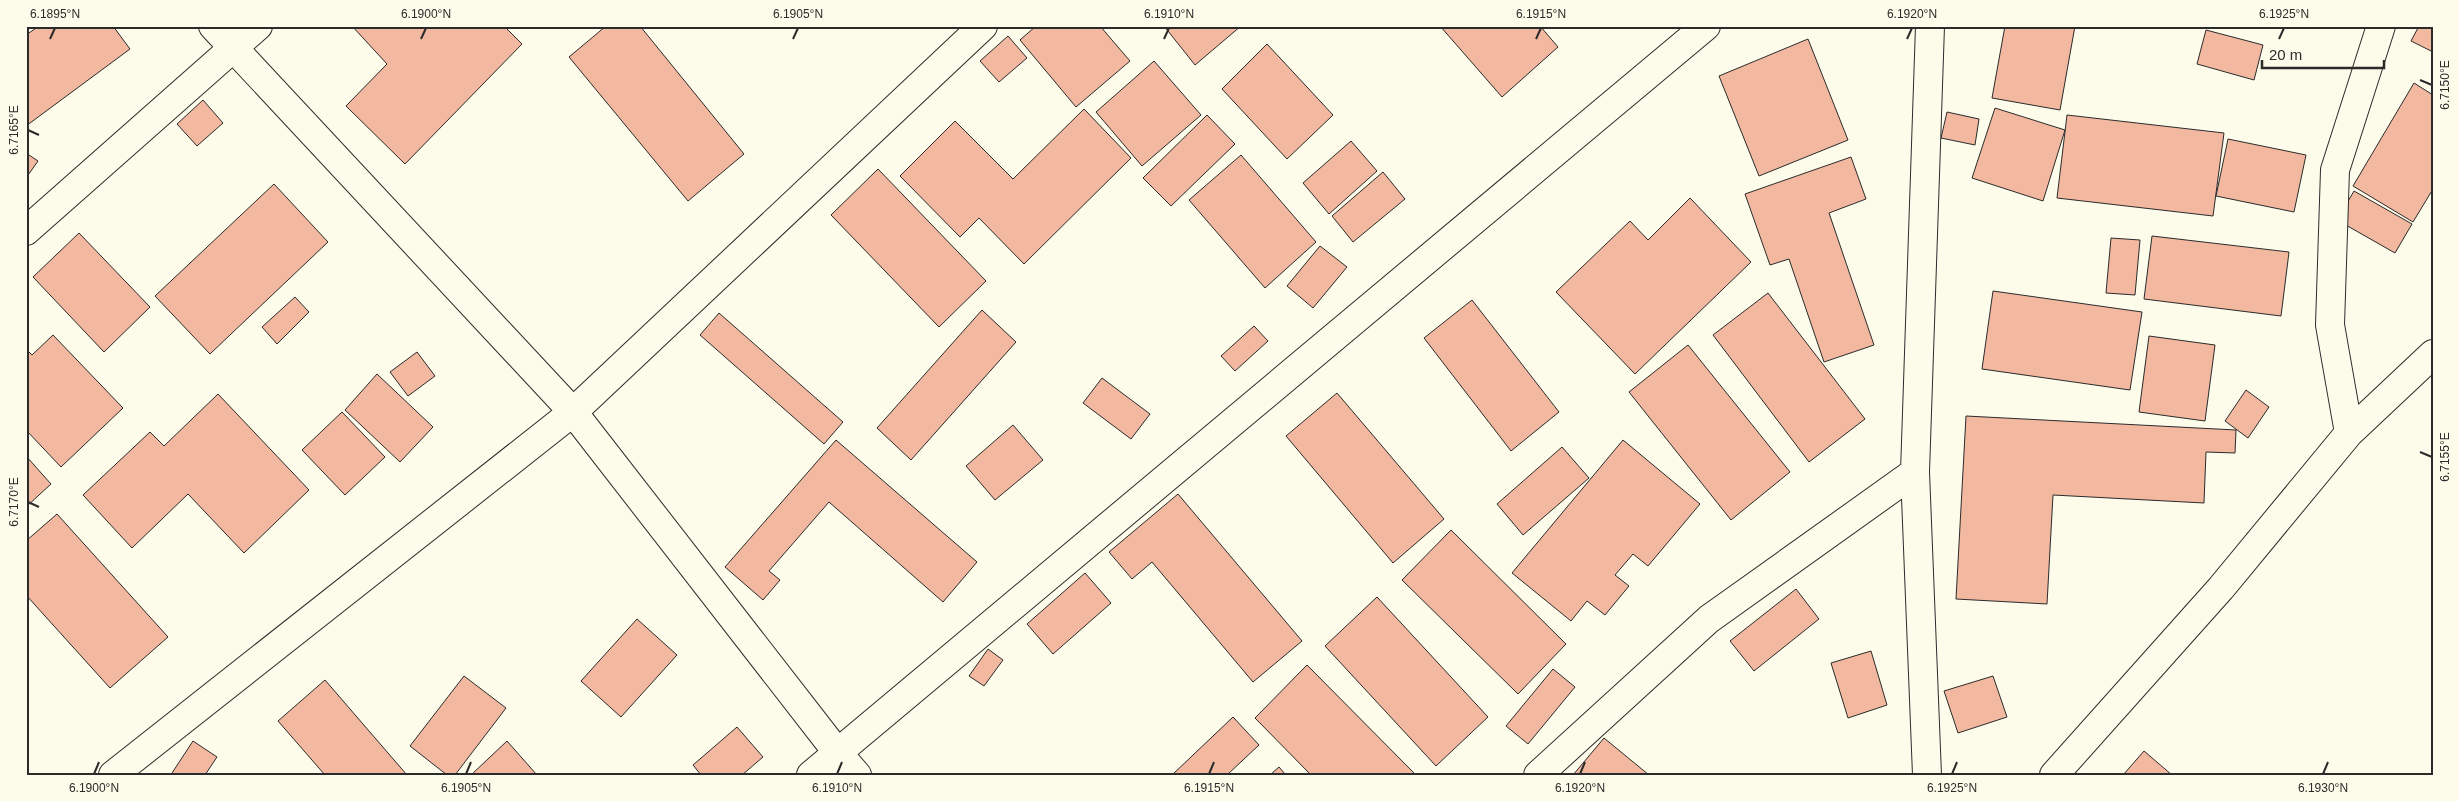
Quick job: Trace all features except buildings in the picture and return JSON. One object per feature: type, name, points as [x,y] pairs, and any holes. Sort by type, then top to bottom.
[{"type":"street","points":[[213,26],[573,412],[837,752],[857,775]]},
{"type":"street","points":[[26,231],[258,26]]},
{"type":"street","points":[[114,775],[573,412],[983,26]]},
{"type":"street","points":[[811,775],[1706,26]]},
{"type":"street","points":[[1927,775],[1915,472],[1930,26]]},
{"type":"street","points":[[2349,433],[2330,325],[2335,170],[2382,26]]},
{"type":"street","points":[[2054,775],[2221,588],[2349,433],[2433,354]]},
{"type":"street","points":[[1538,775],[1709,619],[1915,472]]}]
